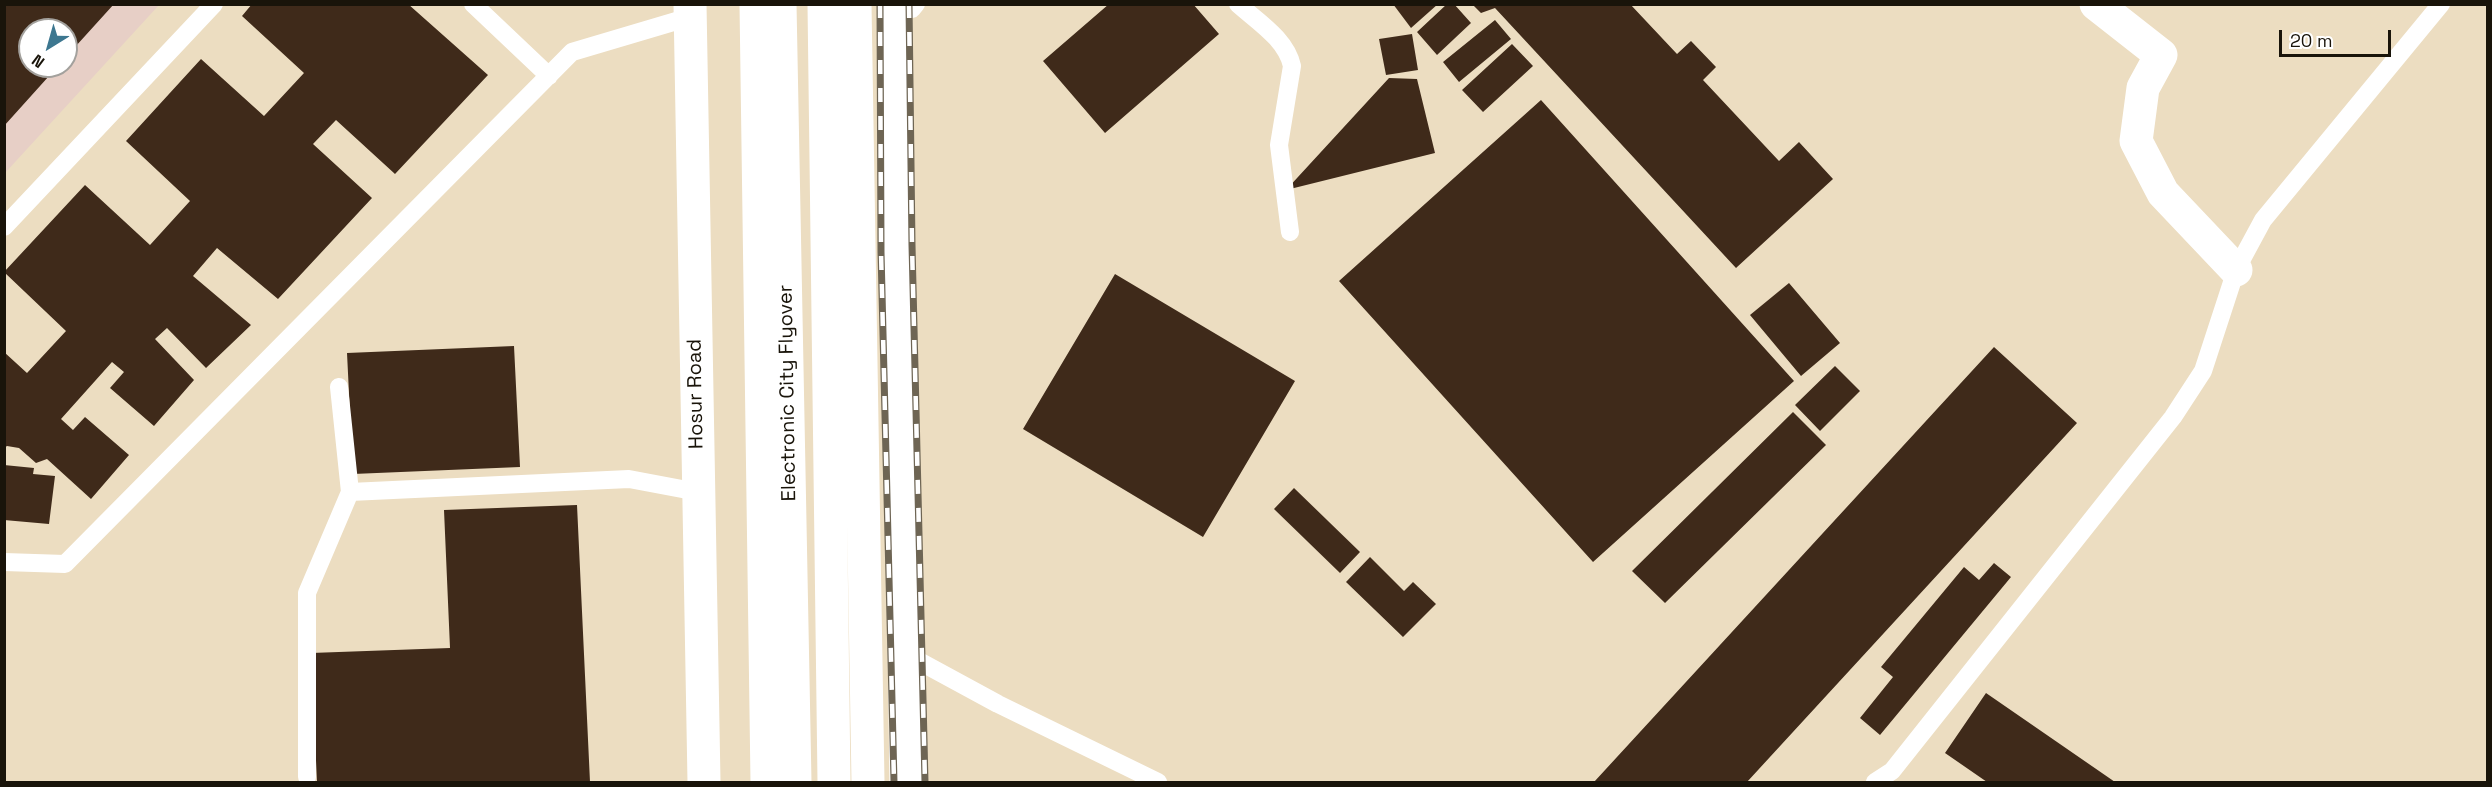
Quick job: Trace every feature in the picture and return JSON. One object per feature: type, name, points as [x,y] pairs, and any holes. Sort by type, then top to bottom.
[{"type":"main road","points":[[756,4],[767,783]]},
{"type":"main road","name":"Electronic City Flyover","points":[[780,4],[795,783]]},
{"type":"main road","name":"Electronic City Flyover","points":[[824,4],[834,783]]},
{"type":"main road","points":[[855,4],[868,783]]},
{"type":"main road","points":[[2096,4],[2161,55],[2143,88],[2136,141],[2163,194],[2236,270]]},
{"type":"main road","points":[[902,7],[906,783]]},
{"type":"main road","name":"Hosur Road","points":[[690,11],[704,783]]},
{"type":"lane","points":[[4,227],[214,4]]},
{"type":"lane","points":[[473,4],[549,76]]},
{"type":"lane","points":[[1238,4],[1282,44],[1289,54],[1292,66],[1278,145],[1290,232]]},
{"type":"lane","points":[[1875,783],[1892,771],[2173,417],[2203,371],[2236,270],[2263,220],[2440,4]]},
{"type":"lane","points":[[4,562],[65,564],[572,52],[642,32],[690,11]]},
{"type":"lane","points":[[307,777],[307,593],[350,492],[339,387]]},
{"type":"lane","points":[[350,492],[629,479],[698,492]]},
{"type":"lane","points":[[904,653],[998,704],[1158,783]]},
{"type":"shaded area","points":[[5,5],[159,5],[5,173]]},
{"type":"building","points":[[4,4],[114,4],[78,44],[78,18],[18,18],[18,78],[47,78],[4,126]]},
{"type":"building","points":[[252,4],[408,4],[488,75],[395,174],[336,120],[313,144],[372,198],[278,299],[217,248],[193,276],[251,325],[206,368],[167,328],[155,339],[194,380],[154,426],[110,388],[124,372],[112,362],[61,419],[73,430],[85,417],[129,455],[91,499],[47,459],[36,463],[19,448],[7,446],[4,448],[4,352],[27,373],[66,331],[4,272],[85,185],[150,245],[190,201],[126,141],[201,59],[264,116],[304,73],[242,16]]},
{"type":"building","points":[[1109,4],[1193,4],[1219,34],[1105,133],[1043,61]]},
{"type":"building","points":[[1393,4],[1438,4],[1411,28]]},
{"type":"building","points":[[1447,4],[1454,4],[1471,23],[1437,55],[1417,32]]},
{"type":"building","points":[[1472,4],[1630,4],[1677,54],[1691,41],[1716,67],[1703,80],[1779,161],[1799,142],[1833,179],[1736,268],[1495,8],[1481,13]]},
{"type":"building","points":[[1495,20],[1511,39],[1459,82],[1443,62]]},
{"type":"building","points":[[1412,34],[1418,70],[1386,75],[1379,39]]},
{"type":"building","points":[[1512,44],[1533,66],[1483,112],[1462,90]]},
{"type":"building","points":[[1389,78],[1417,79],[1435,153],[1286,190]]},
{"type":"building","points":[[1541,100],[1794,381],[1593,562],[1339,281]]},
{"type":"building","points":[[1115,274],[1295,381],[1203,537],[1023,429]]},
{"type":"building","points":[[1789,283],[1840,343],[1801,376],[1750,315]]},
{"type":"building","points":[[514,346],[520,467],[353,474],[347,353]]},
{"type":"building","points":[[1994,347],[2077,423],[1747,782],[1594,782]]},
{"type":"building","points":[[1835,366],[1860,391],[1820,431],[1795,405]]},
{"type":"building","points":[[1793,412],[1826,445],[1665,603],[1632,571]]},
{"type":"building","points":[[4,465],[34,468],[33,474],[55,476],[49,524],[4,520]]},
{"type":"building","points":[[1294,488],[1360,552],[1340,573],[1274,509]]},
{"type":"building","points":[[577,505],[590,782],[317,782],[311,653],[450,648],[444,510]]},
{"type":"building","points":[[1370,557],[1404,591],[1413,582],[1436,604],[1403,637],[1346,582]]},
{"type":"building","points":[[1994,563],[2011,577],[1880,735],[1860,718],[1893,677],[1881,667],[1964,567],[1979,580]]},
{"type":"building","points":[[1986,693],[2115,782],[1987,782],[1945,753]]},
{"type":"railway","points":[[880,4],[881,252],[894,782]]},
{"type":"railway","points":[[909,4],[912,245],[925,782]]}]
